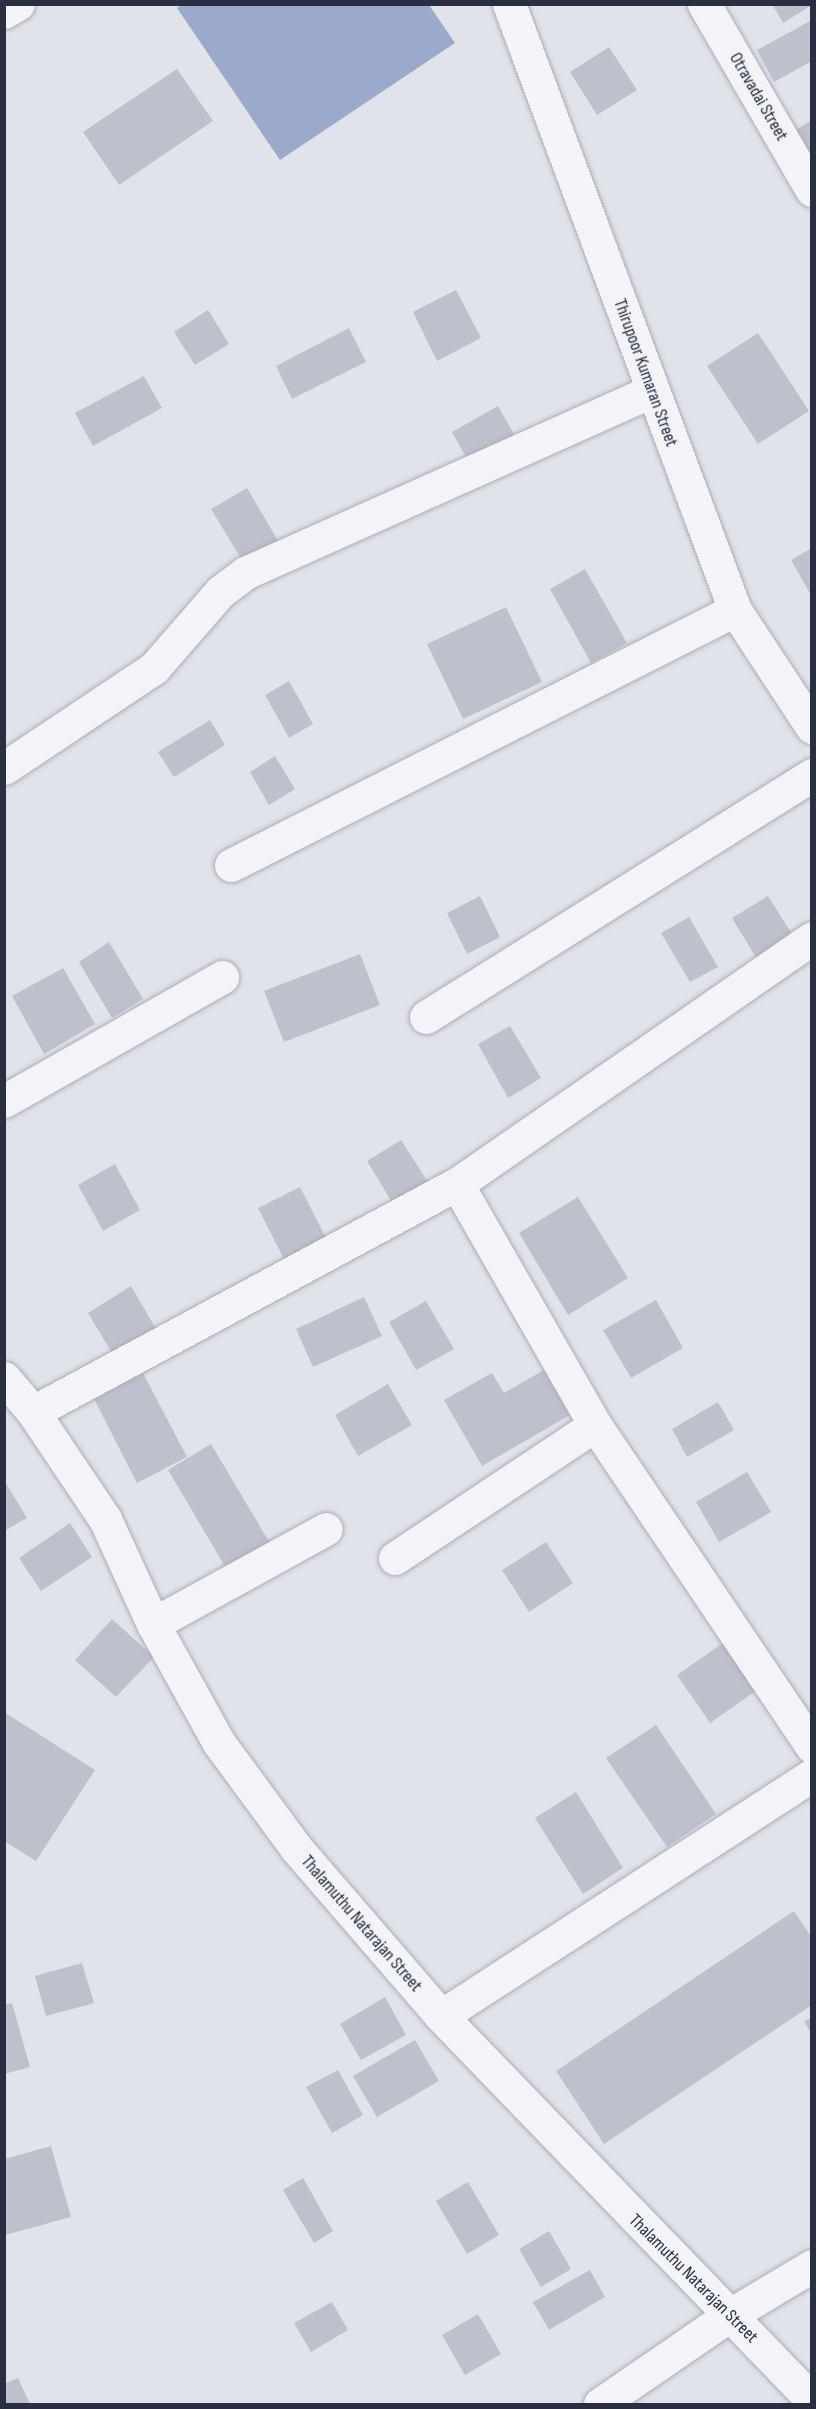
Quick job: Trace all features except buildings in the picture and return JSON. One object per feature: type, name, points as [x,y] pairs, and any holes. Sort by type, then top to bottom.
[{"type":"street","points":[[4,12],[18,4]]},
{"type":"street","name":"Thirupoor Kumaran Street","points":[[509,4],[651,391],[735,610],[812,727]]},
{"type":"street","name":"Otravadai Street","points":[[704,4],[812,190]]},
{"type":"street","points":[[4,768],[154,668],[220,592],[245,573],[651,391]]},
{"type":"street","points":[[231,865],[735,610]]},
{"type":"street","points":[[426,1017],[812,775]]},
{"type":"street","points":[[33,1412],[457,1184],[812,938]]},
{"type":"street","points":[[4,1101],[222,977]]},
{"type":"street","points":[[457,1184],[595,1425],[812,1747]]},
{"type":"street","name":"Thalamuthu Natarajan Street","points":[[4,1378],[33,1412],[105,1519],[153,1624],[226,1753],[297,1848],[441,2016],[646,2233],[812,2400]]},
{"type":"street","points":[[395,1558],[595,1425]]},
{"type":"street","points":[[153,1624],[326,1529]]},
{"type":"street","points":[[441,2016],[812,1775]]},
{"type":"street","points":[[600,2404],[730,2315],[812,2266]]},
{"type":"water","points":[[181,5],[429,5],[455,43],[280,160],[177,8]]}]
